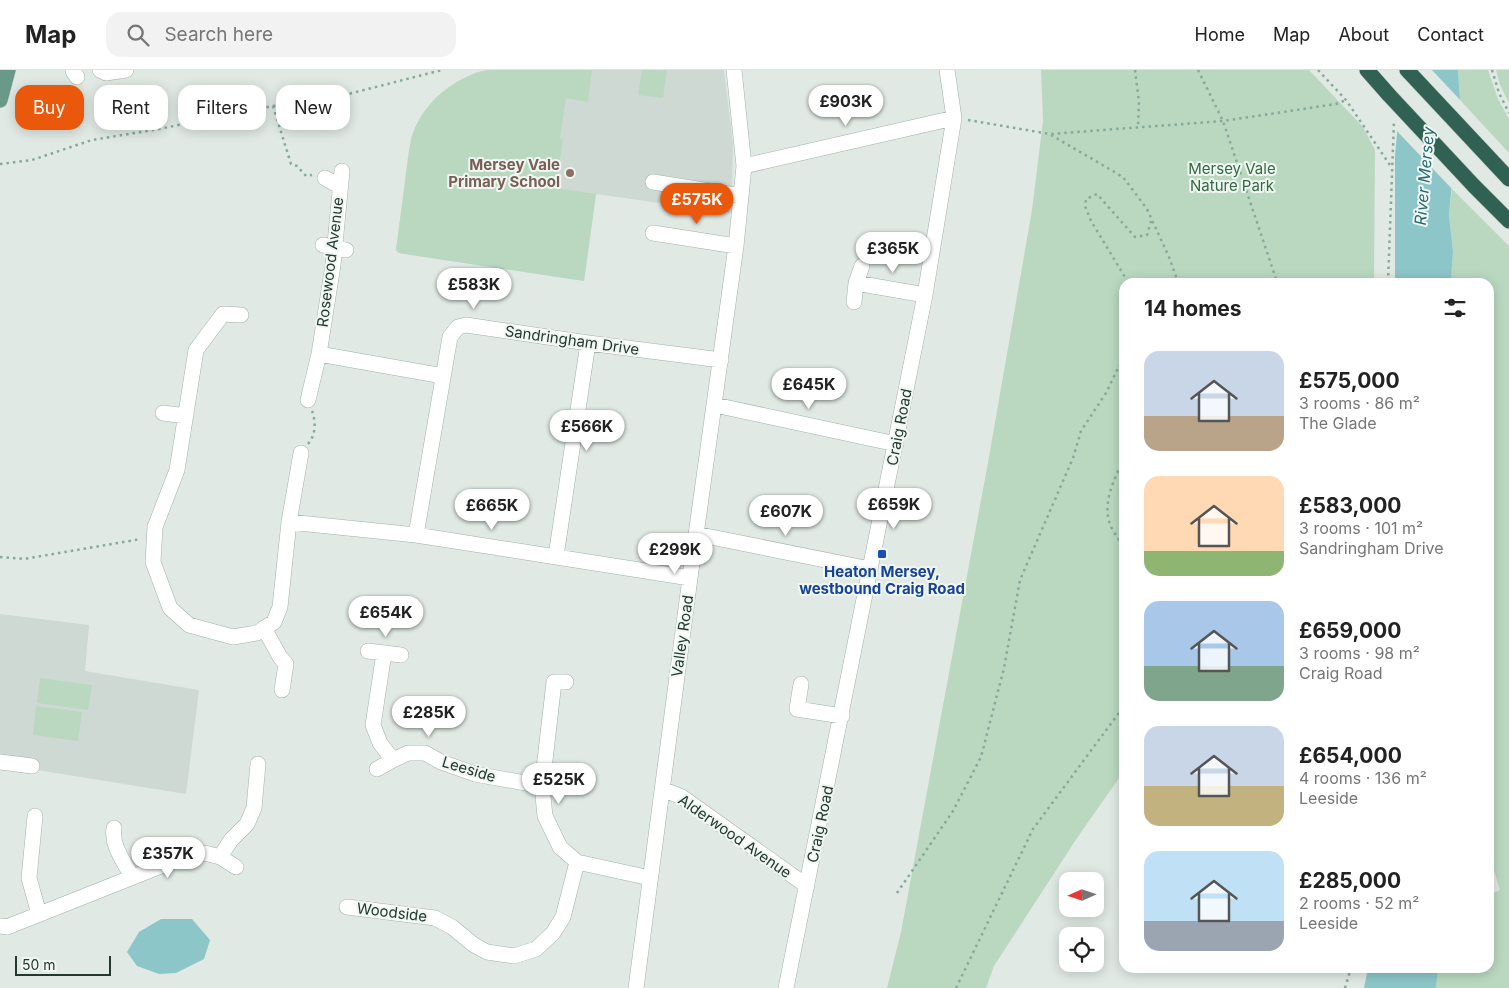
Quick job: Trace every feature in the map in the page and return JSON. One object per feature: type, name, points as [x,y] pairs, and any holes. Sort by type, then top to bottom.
[{"type":"highway","points":[[1367,70],[1474,186],[1509,221]]},
{"type":"highway","points":[[1407,70],[1509,180]]},
{"type":"main road","points":[[0,100],[8,70]]},
{"type":"street","points":[[100,70],[106,73],[126,70]]},
{"type":"street","name":"Valley Road","points":[[636,988],[736,246],[744,166],[734,70]]},
{"type":"street","name":"Craig Road","points":[[786,988],[925,295],[954,118],[947,70]]},
{"type":"street","points":[[744,166],[954,118]]},
{"type":"street","name":"Rosewood Avenue","points":[[308,400],[319,354],[334,248],[342,171]]},
{"type":"street","points":[[319,176],[339,186]]},
{"type":"street","points":[[653,182],[741,196]]},
{"type":"street","points":[[653,233],[736,246]]},
{"type":"street","points":[[854,302],[856,284],[862,266]]},
{"type":"street","points":[[856,284],[925,295]]},
{"type":"street","points":[[241,315],[223,314],[196,350],[177,470],[155,527],[153,562],[170,608],[189,625],[233,636],[257,633],[274,622],[280,607],[289,522],[301,454]]},
{"type":"street","name":"Sandringham Drive","points":[[416,535],[450,338],[458,327],[466,324],[588,343],[720,360]]},
{"type":"street","points":[[556,556],[588,343]]},
{"type":"street","points":[[319,354],[443,376]]},
{"type":"street","points":[[715,405],[896,444]]},
{"type":"street","points":[[163,413],[186,416]]},
{"type":"street","points":[[289,522],[416,535],[690,578]]},
{"type":"street","points":[[696,534],[870,569]]},
{"type":"street","points":[[264,628],[286,664],[282,690]]},
{"type":"street","points":[[368,651],[401,655]]},
{"type":"street","points":[[384,653],[372,725],[380,743],[393,760]]},
{"type":"street","points":[[560,682],[542,786],[545,816],[560,847],[577,862],[650,878]]},
{"type":"street","points":[[801,684],[797,709],[842,716]]},
{"type":"street","name":"Leeside","points":[[377,769],[408,753],[425,753],[441,762],[475,774],[542,786]]},
{"type":"street","points":[[0,762],[32,766]]},
{"type":"street","points":[[220,857],[231,840],[247,824],[254,808],[258,764]]},
{"type":"street","name":"Alderwood Avenue","points":[[662,789],[682,797],[807,886]]},
{"type":"street","points":[[36,816],[29,878],[39,914]]},
{"type":"street","points":[[114,828],[112,837],[114,844],[132,877]]},
{"type":"street","points":[[0,926],[7,927],[186,856],[205,853],[220,857],[236,867]]},
{"type":"street","name":"Woodside","points":[[347,907],[435,918],[452,927],[474,945],[487,952],[514,956],[536,950],[553,933],[563,917],[577,862]]},
{"type":"path","points":[[0,164],[32,160],[92,140],[159,129],[273,106],[325,100],[442,70]]},
{"type":"path","points":[[1135,70],[1139,102],[1138,127]]},
{"type":"path","points":[[1198,70],[1223,121],[1276,278]]},
{"type":"path","points":[[1318,70],[1346,100],[1393,170],[1388,278]]},
{"type":"path","points":[[1492,70],[1499,94],[1509,113]]},
{"type":"path","points":[[954,118],[1050,134],[1223,121],[1336,104],[1346,100]]},
{"type":"path","points":[[273,106],[291,164],[297,166],[306,176],[319,176]]},
{"type":"path","points":[[1050,134],[1123,177],[1147,210],[1170,257],[1177,278]]},
{"type":"path","points":[[1126,278],[1091,221],[1084,206],[1086,199],[1097,194],[1134,237],[1147,236],[1152,220]]},
{"type":"path","points":[[897,893],[953,810],[981,757],[1004,668],[1020,580],[1073,458],[1081,431],[1106,393],[1119,366]]},
{"type":"path","points":[[301,454],[311,440],[314,429],[314,416],[308,400]]},
{"type":"path","points":[[1119,470],[1114,479],[1107,504],[1111,528],[1119,540]]},
{"type":"path","points":[[0,557],[24,559],[154,537]]},
{"type":"path","points":[[956,988],[1032,829],[1119,713]]},
{"type":"path","points":[[1345,988],[1350,973]]},
{"type":"shaded area","name":"Mersey Vale Primary School","points":[[488,70],[724,70],[733,144],[729,213],[596,194],[584,281],[399,253],[396,250],[412,139],[423,114],[435,98],[462,79],[477,72]]},
{"type":"shaded area","points":[[0,614],[89,625],[85,671],[199,690],[186,794],[0,764]]},
{"type":"green space","name":"Mersey Vale Primary School","points":[[488,70],[592,70],[588,102],[566,98],[560,138],[563,139],[556,188],[596,194],[584,281],[411,255],[399,253],[396,250],[411,139],[422,114],[440,94],[451,86],[463,79]]},
{"type":"green space","points":[[642,70],[667,70],[663,98],[638,95]]},
{"type":"green space","name":"Mersey Vale Nature Park","points":[[1041,70],[1309,70],[1363,127],[1375,150],[1374,278],[1119,278],[1119,778],[1077,838],[994,966],[986,988],[887,988],[901,932],[989,457],[1032,210],[1043,121]]},
{"type":"green space","points":[[1458,70],[1488,70],[1498,99],[1509,119],[1509,153],[1460,100]]},
{"type":"green space","points":[[1496,70],[1509,70],[1509,103],[1500,85]]},
{"type":"green space","points":[[1452,189],[1509,246],[1509,988],[1436,988],[1438,973],[1494,973],[1494,893],[1500,890],[1494,871],[1494,278],[1451,278],[1453,251],[1449,215]]},
{"type":"green space","points":[[40,678],[92,685],[88,710],[37,703]]},
{"type":"green space","points":[[36,706],[82,712],[78,741],[33,735]]},
{"type":"water","name":"River Mersey","points":[[1403,70],[1458,70],[1460,100],[1449,215],[1453,251],[1451,278],[1395,278],[1395,155]]},
{"type":"water","points":[[161,919],[192,919],[210,940],[204,959],[176,973],[159,974],[137,966],[127,952],[139,932]]},
{"type":"water","points":[[1367,973],[1438,973],[1436,988],[1364,988]]},
{"type":"pier","points":[[1401,70],[1432,70],[1462,102],[1454,191],[1395,129]]},
{"type":"place","name":"Mersey Vale Primary School","points":[[570,173]]},
{"type":"place","name":"Heaton Mersey, westbound Craig Road","points":[[882,554]]}]
